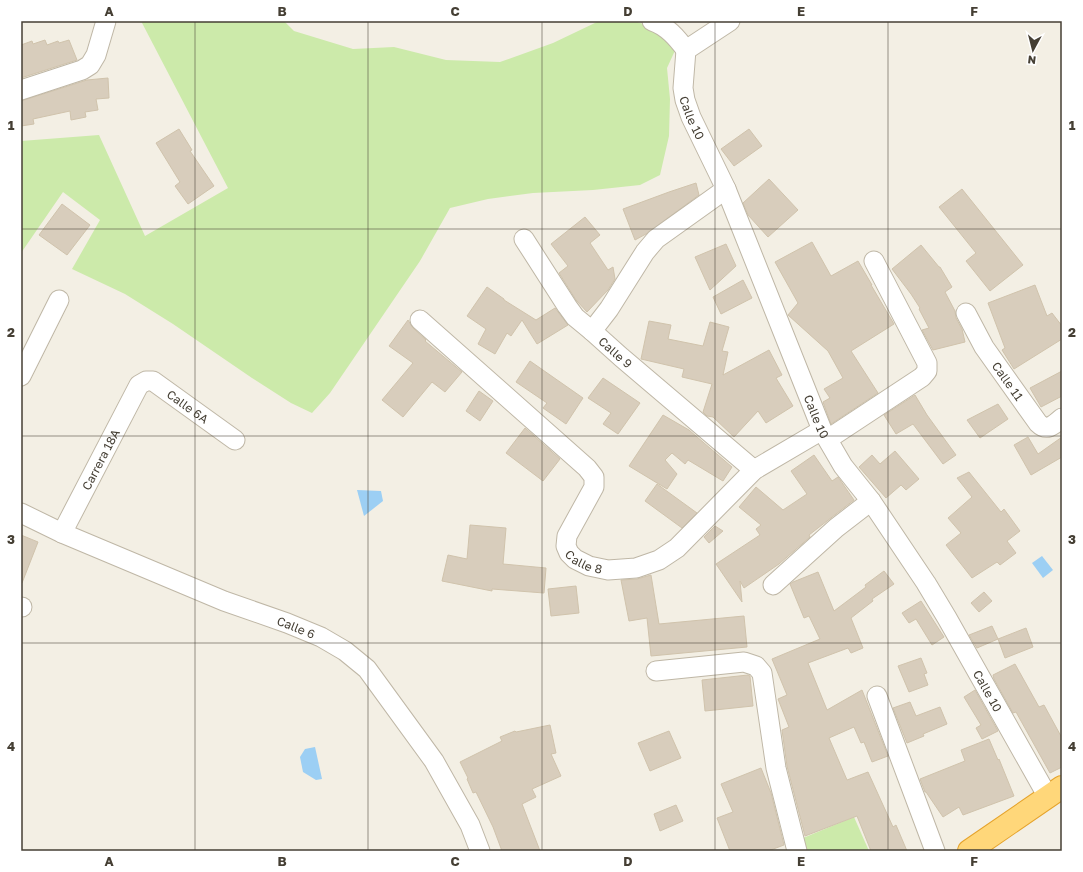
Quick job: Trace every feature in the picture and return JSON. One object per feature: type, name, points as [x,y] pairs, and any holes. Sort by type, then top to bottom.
[{"type":"highway","points":[[969,851],[1055,792]]},
{"type":"street","points":[[21,90],[82,70],[90,65],[96,55],[106,21]]},
{"type":"street","points":[[652,21],[657,22],[673,34],[686,50],[730,21]]},
{"type":"street","name":"Calle 10","points":[[686,50],[683,88],[685,100],[691,117],[726,189],[825,435],[843,466],[871,501],[926,583],[1055,792]]},
{"type":"street","name":"Calle 9","points":[[726,189],[656,239],[645,252],[609,309],[592,331],[621,358],[754,470]]},
{"type":"street","points":[[524,239],[575,317],[592,331]]},
{"type":"street","name":"Calle 8","points":[[420,320],[587,468],[594,477],[594,487],[567,536],[566,546],[569,553],[575,559],[589,566],[608,570],[636,568],[659,560],[677,548],[754,470],[825,435],[922,377],[927,371],[927,363],[874,261]]},
{"type":"street","points":[[21,376],[59,300]]},
{"type":"street","name":"Calle 11","points":[[966,313],[984,348],[1038,423],[1042,427],[1048,428],[1053,426],[1062,418]]},
{"type":"street","name":"Calle 6A","points":[[139,385],[146,381],[153,381],[236,440]]},
{"type":"street","name":"Carrera 18A","points":[[62,533],[139,385]]},
{"type":"street","points":[[773,585],[831,533],[871,501]]},
{"type":"street","name":"Calle 6","points":[[21,513],[62,533],[224,601],[321,637],[346,651],[367,669],[434,761],[470,826],[480,851]]},
{"type":"street","points":[[656,671],[744,662],[756,666],[762,673],[776,768],[797,851]]},
{"type":"street","points":[[877,696],[935,851]]},
{"type":"green space","points":[[141,21],[284,21],[294,31],[353,49],[394,47],[446,60],[500,62],[553,43],[597,22],[634,21],[659,29],[678,44],[667,68],[670,99],[669,136],[660,175],[640,185],[593,190],[533,193],[488,199],[450,208],[420,261],[330,393],[312,413],[291,403],[173,324],[125,294],[72,269],[100,220],[63,192],[21,253],[21,141],[99,135],[145,236],[228,188]]},
{"type":"green space","points":[[854,817],[869,851],[807,851],[803,838]]},
{"type":"water","points":[[357,490],[381,491],[383,501],[364,516]]},
{"type":"water","points":[[1042,556],[1053,570],[1043,578],[1032,563]]},
{"type":"water","points":[[315,747],[322,779],[316,780],[303,772],[300,757],[305,749]]},
{"type":"building","points":[[45,40],[47,45],[58,41],[59,43],[69,40],[77,60],[21,78],[21,45],[32,41],[33,44]]},
{"type":"building","points":[[108,78],[109,98],[96,99],[98,110],[85,112],[86,117],[71,120],[70,111],[33,119],[34,124],[21,126],[21,101],[87,80]]},
{"type":"building","points":[[179,129],[192,150],[190,151],[214,186],[188,204],[175,186],[180,182],[156,143]]},
{"type":"building","points":[[749,129],[762,146],[734,166],[721,149]]},
{"type":"building","points":[[769,179],[798,210],[768,237],[748,215],[743,203]]},
{"type":"building","points":[[696,183],[699,195],[646,234],[635,240],[623,209]]},
{"type":"building","points":[[962,189],[1023,265],[990,291],[966,261],[976,253],[939,207]]},
{"type":"building","points":[[62,204],[90,225],[67,255],[39,235]]},
{"type":"building","points":[[585,217],[600,235],[590,243],[608,270],[613,267],[615,279],[608,290],[587,312],[576,300],[559,273],[568,266],[551,244]]},
{"type":"building","points":[[812,242],[831,276],[858,261],[894,324],[851,351],[878,393],[831,424],[823,402],[830,398],[824,389],[843,378],[828,351],[788,315],[798,303],[775,262]]},
{"type":"building","points":[[726,244],[736,266],[710,290],[695,257]]},
{"type":"building","points":[[921,245],[940,267],[952,287],[945,292],[955,311],[965,342],[933,350],[922,330],[929,328],[919,309],[920,308],[892,269]]},
{"type":"building","points":[[743,280],[752,298],[721,314],[713,297]]},
{"type":"building","points":[[1035,285],[1047,316],[1052,313],[1062,326],[1062,339],[1014,369],[1002,350],[1005,348],[988,303]]},
{"type":"building","points":[[487,287],[504,300],[536,320],[555,308],[568,325],[537,344],[522,320],[511,336],[507,333],[495,354],[478,344],[486,329],[467,316]]},
{"type":"building","points":[[408,320],[413,328],[426,340],[425,341],[462,372],[445,392],[432,382],[403,417],[382,400],[413,363],[389,346]]},
{"type":"building","points":[[649,321],[671,325],[668,339],[703,346],[710,322],[729,327],[722,351],[728,352],[723,375],[769,350],[782,375],[776,378],[793,406],[766,423],[758,411],[734,437],[713,417],[707,416],[703,412],[712,384],[682,377],[684,369],[641,359]]},
{"type":"building","points":[[530,361],[583,398],[566,424],[543,408],[547,403],[516,382]]},
{"type":"building","points":[[1062,371],[1062,396],[1041,407],[1030,388]]},
{"type":"building","points":[[603,378],[640,403],[618,434],[603,424],[611,413],[588,398]]},
{"type":"building","points":[[479,391],[493,401],[480,421],[466,411]]},
{"type":"building","points":[[915,395],[927,415],[956,455],[943,464],[913,424],[896,434],[884,415]]},
{"type":"building","points":[[998,404],[1008,419],[980,438],[967,420]]},
{"type":"building","points":[[663,415],[689,430],[732,467],[723,481],[688,460],[685,464],[672,453],[665,460],[677,474],[667,489],[629,466]]},
{"type":"building","points":[[525,428],[560,459],[543,481],[506,453]]},
{"type":"building","points":[[1028,437],[1038,454],[1062,437],[1062,457],[1031,475],[1014,445]]},
{"type":"building","points":[[895,451],[919,479],[906,490],[901,485],[886,498],[859,467],[872,455],[880,464]]},
{"type":"building","points":[[814,455],[832,481],[838,477],[854,500],[809,535],[810,537],[779,564],[744,588],[740,581],[742,602],[716,564],[760,535],[756,529],[761,525],[739,507],[756,487],[783,510],[807,494],[791,471]]},
{"type":"building","points":[[969,472],[1001,512],[1004,509],[1020,531],[1007,541],[1016,553],[1000,565],[997,562],[972,578],[946,545],[961,533],[948,518],[972,497],[957,478]]},
{"type":"building","points":[[657,484],[697,513],[682,528],[645,501]]},
{"type":"building","points":[[470,525],[506,528],[503,564],[546,568],[544,593],[492,589],[492,591],[442,581],[448,555],[467,559]]},
{"type":"building","points":[[715,526],[723,531],[709,543],[704,537]]},
{"type":"building","points":[[21,535],[38,542],[22,583],[21,582]]},
{"type":"building","points":[[884,571],[894,584],[872,599],[873,601],[851,618],[863,648],[851,653],[848,648],[808,663],[827,710],[862,690],[888,756],[872,762],[864,742],[861,743],[854,727],[829,738],[847,780],[868,772],[893,827],[896,825],[907,851],[871,851],[857,816],[805,836],[787,766],[782,730],[789,727],[778,699],[787,695],[772,659],[820,639],[809,616],[804,618],[790,584],[818,572],[834,611],[866,587],[865,585]]},
{"type":"building","points":[[651,575],[659,624],[744,616],[747,647],[651,656],[647,618],[629,621],[621,580],[637,579]]},
{"type":"building","points":[[576,586],[579,613],[551,616],[548,589]]},
{"type":"building","points":[[984,592],[992,601],[979,612],[971,603]]},
{"type":"building","points":[[921,601],[944,637],[932,645],[916,619],[909,623],[902,613]]},
{"type":"building","points":[[992,626],[998,639],[977,648],[969,635]]},
{"type":"building","points":[[1026,628],[1033,647],[1005,658],[998,639]]},
{"type":"building","points":[[921,658],[927,673],[924,674],[928,685],[909,692],[898,666]]},
{"type":"building","points":[[1015,664],[1039,707],[1044,705],[1062,738],[1062,767],[1050,773],[1016,712],[1013,713],[994,679],[993,675]]},
{"type":"building","points":[[750,676],[753,706],[705,711],[702,680]]},
{"type":"building","points":[[975,690],[998,731],[982,739],[976,728],[981,725],[964,697]]},
{"type":"building","points":[[910,702],[916,716],[940,707],[947,724],[923,734],[924,736],[907,743],[893,708]]},
{"type":"building","points":[[550,725],[556,753],[551,754],[561,776],[532,789],[536,797],[522,804],[540,851],[502,851],[493,827],[476,792],[473,793],[460,762],[502,741],[500,737],[515,731]]},
{"type":"building","points":[[669,731],[681,758],[650,771],[638,743]]},
{"type":"building","points":[[989,739],[1014,796],[963,815],[959,807],[943,817],[925,792],[920,779],[965,761],[961,750]]},
{"type":"building","points":[[761,768],[771,793],[784,845],[768,851],[730,851],[717,818],[733,812],[721,784]]},
{"type":"building","points":[[676,805],[683,821],[660,831],[654,814]]}]
